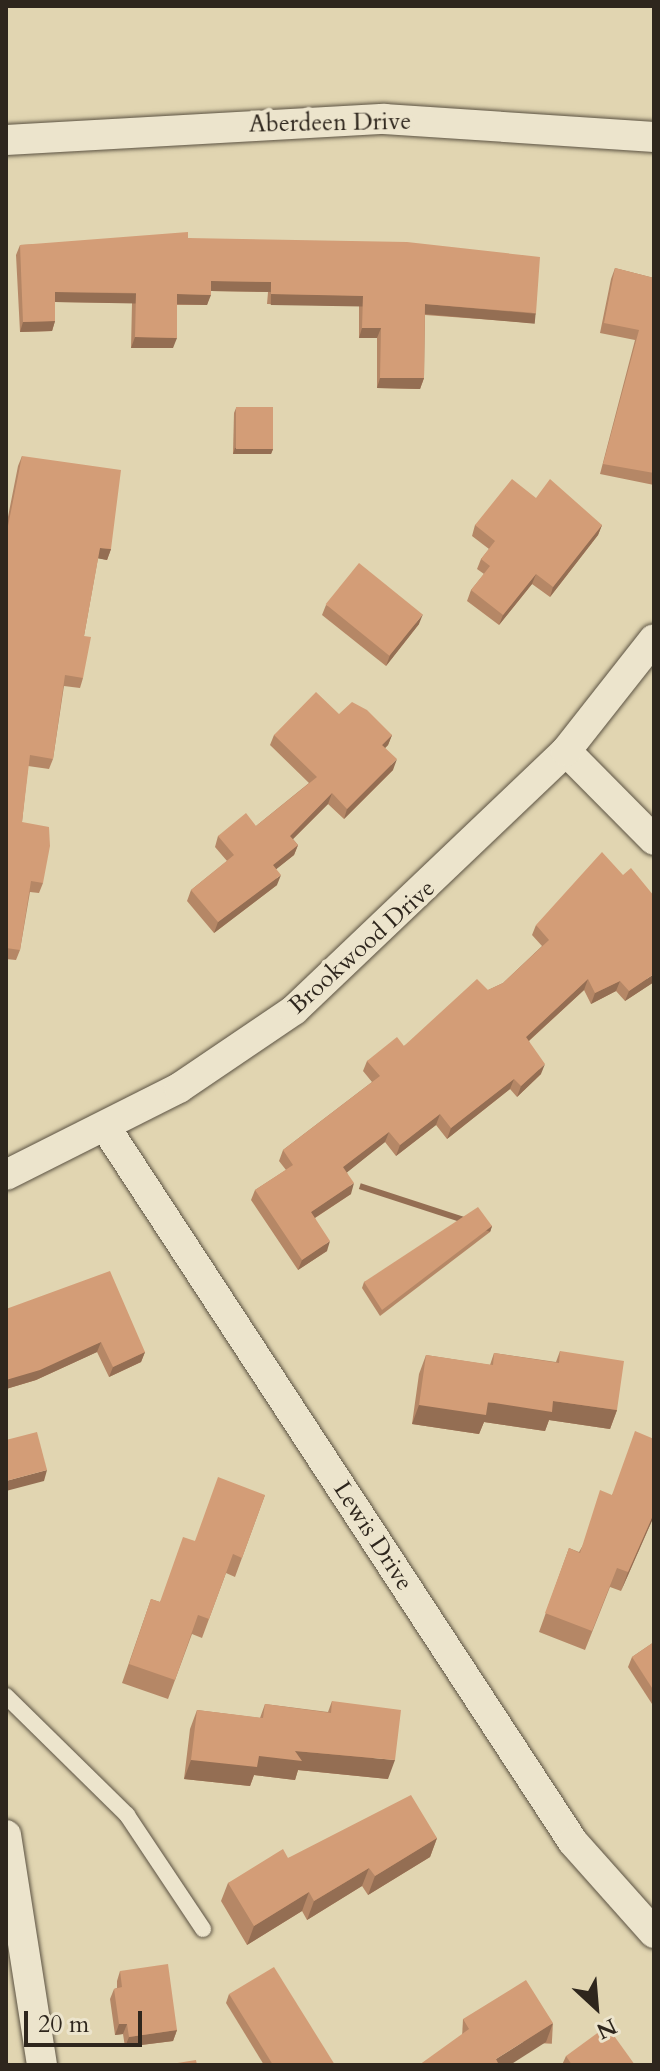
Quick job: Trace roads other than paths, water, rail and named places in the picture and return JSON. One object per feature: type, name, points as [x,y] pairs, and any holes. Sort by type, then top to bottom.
[{"type":"street","name":"Aberdeen Drive","points":[[6,140],[384,119],[654,137]]},
{"type":"street","name":"Brookwood Drive","points":[[6,1175],[106,1128],[294,1010],[566,751],[654,639]]},
{"type":"street","points":[[566,751],[654,840]]},
{"type":"street","name":"Lewis Drive","points":[[106,1128],[573,1842],[654,1933]]},
{"type":"street","points":[[6,1835],[42,2065]]},
{"type":"lane","points":[[6,1696],[127,1815],[203,1929]]}]
